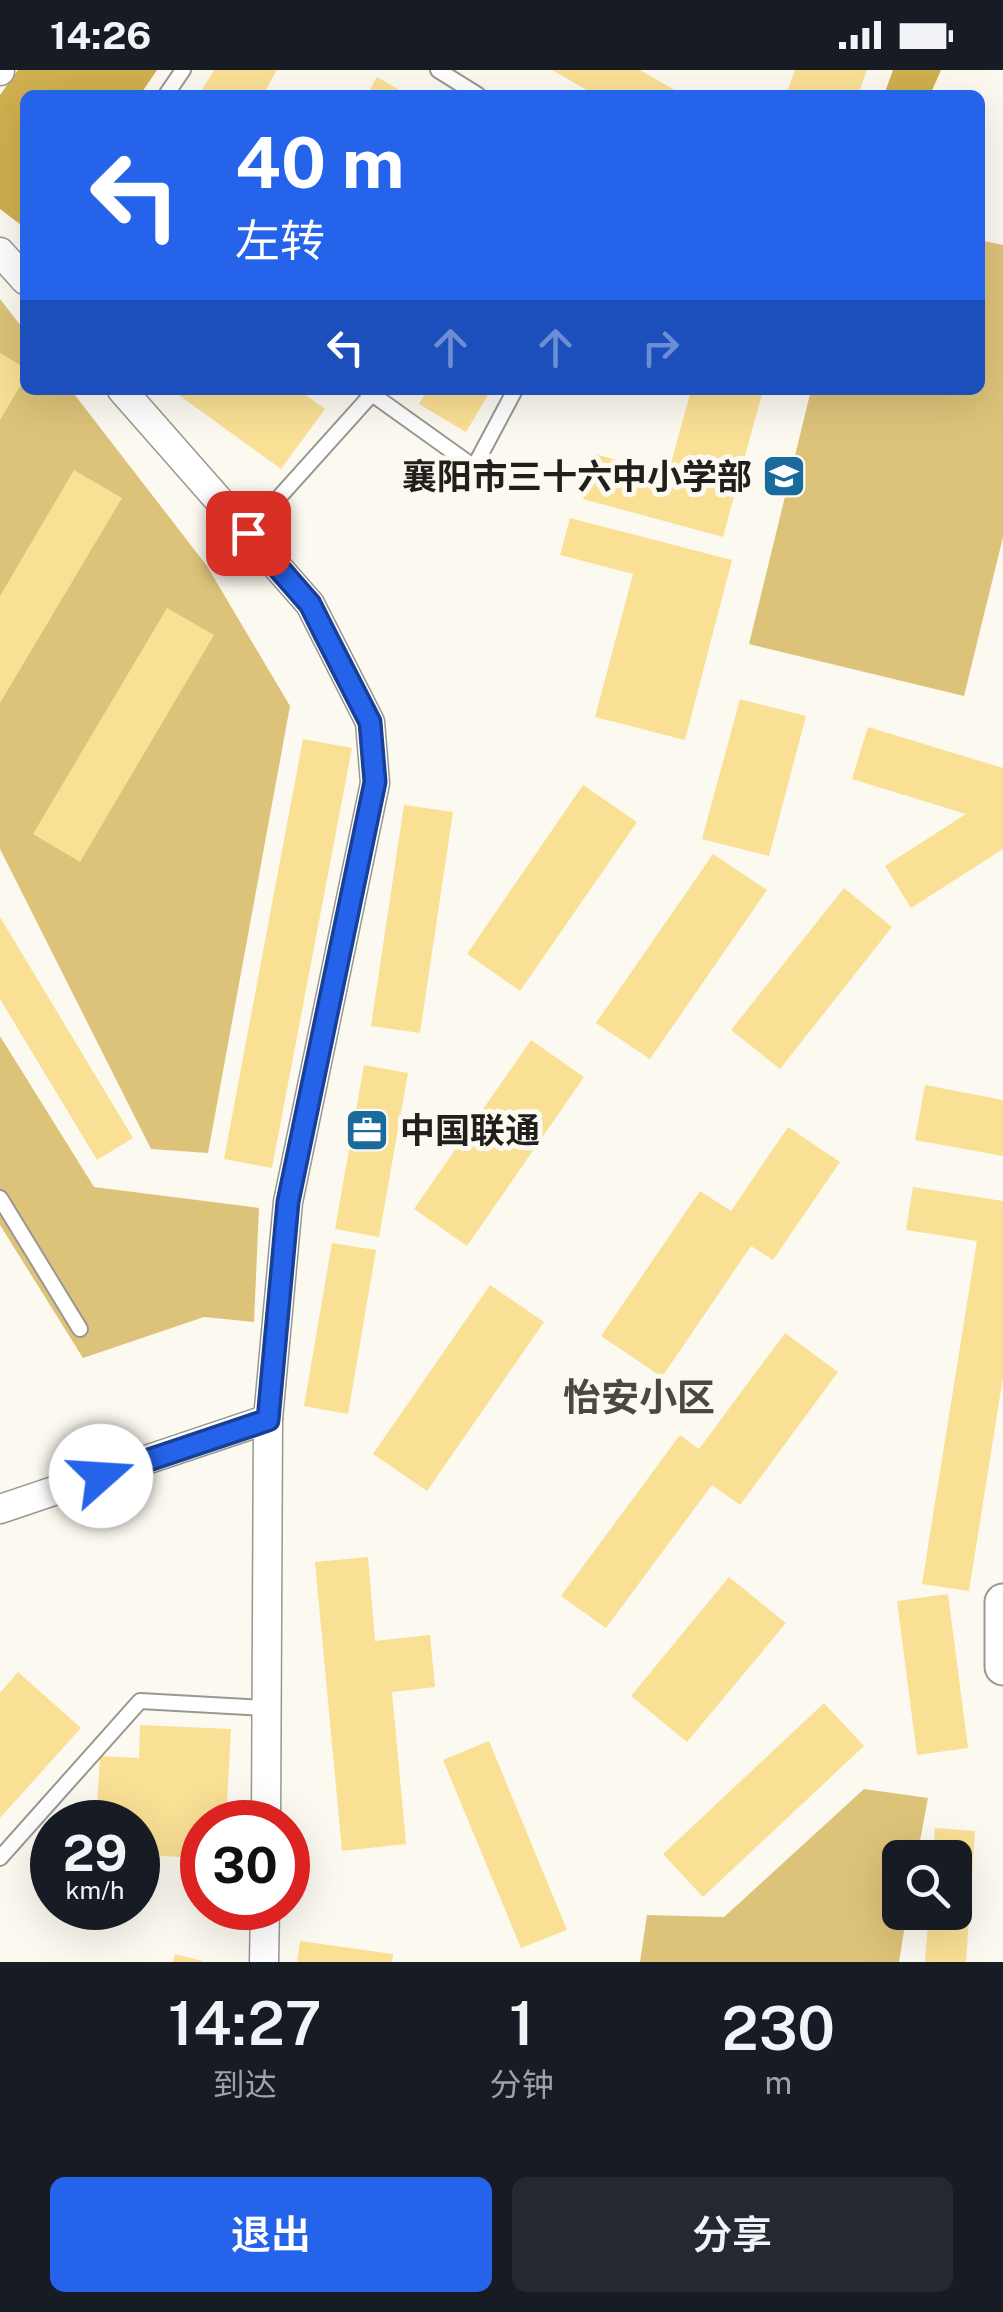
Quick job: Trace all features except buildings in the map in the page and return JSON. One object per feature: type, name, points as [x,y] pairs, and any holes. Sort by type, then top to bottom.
[{"type":"street","points":[[0,252],[20,274]]},
{"type":"street","points":[[126,395],[310,604],[370,722],[375,782],[288,1202],[268,1420],[266,1800]]},
{"type":"street","points":[[0,1510],[268,1420]]},
{"type":"street","points":[[1003,1602],[1003,1666]]},
{"type":"street","points":[[264,1962],[265,1930]]},
{"type":"lane","points":[[438,70],[470,90]]},
{"type":"lane","points":[[248,533],[365,395]]},
{"type":"lane","points":[[372,395],[474,467],[512,395]]},
{"type":"lane","points":[[0,1198],[80,1329]]},
{"type":"lane","points":[[0,1858],[140,1701],[266,1708]]},
{"type":"shaded area","points":[[18,70],[157,70],[143,90],[20,90],[20,224],[0,209],[0,95]]},
{"type":"shaded area","points":[[893,70],[941,70],[932,90],[886,90]]},
{"type":"shaded area","points":[[985,241],[1003,245],[1003,537],[964,696],[749,644],[810,395],[985,395]]},
{"type":"shaded area","points":[[0,299],[20,325],[20,395],[75,395],[207,566],[290,706],[208,1153],[151,1149],[0,849]]},
{"type":"shaded area","points":[[0,1036],[94,1187],[259,1208],[254,1322],[204,1317],[83,1358],[0,1225]]},
{"type":"shaded area","points":[[864,1789],[928,1798],[920,1840],[882,1840],[882,1930],[904,1930],[899,1962],[640,1962],[647,1915],[724,1917]]},
{"type":"place","name":"襄阳市三十六中小学部","points":[[784,476]]},
{"type":"place","name":"中国联通","points":[[367,1130]]},
{"type":"district","name":"怡安小区","points":[[639,1397]]},
{"type":"route","points":[[101,1476],[268,1420],[288,1202],[375,782],[370,722],[310,604],[248,533]]}]
